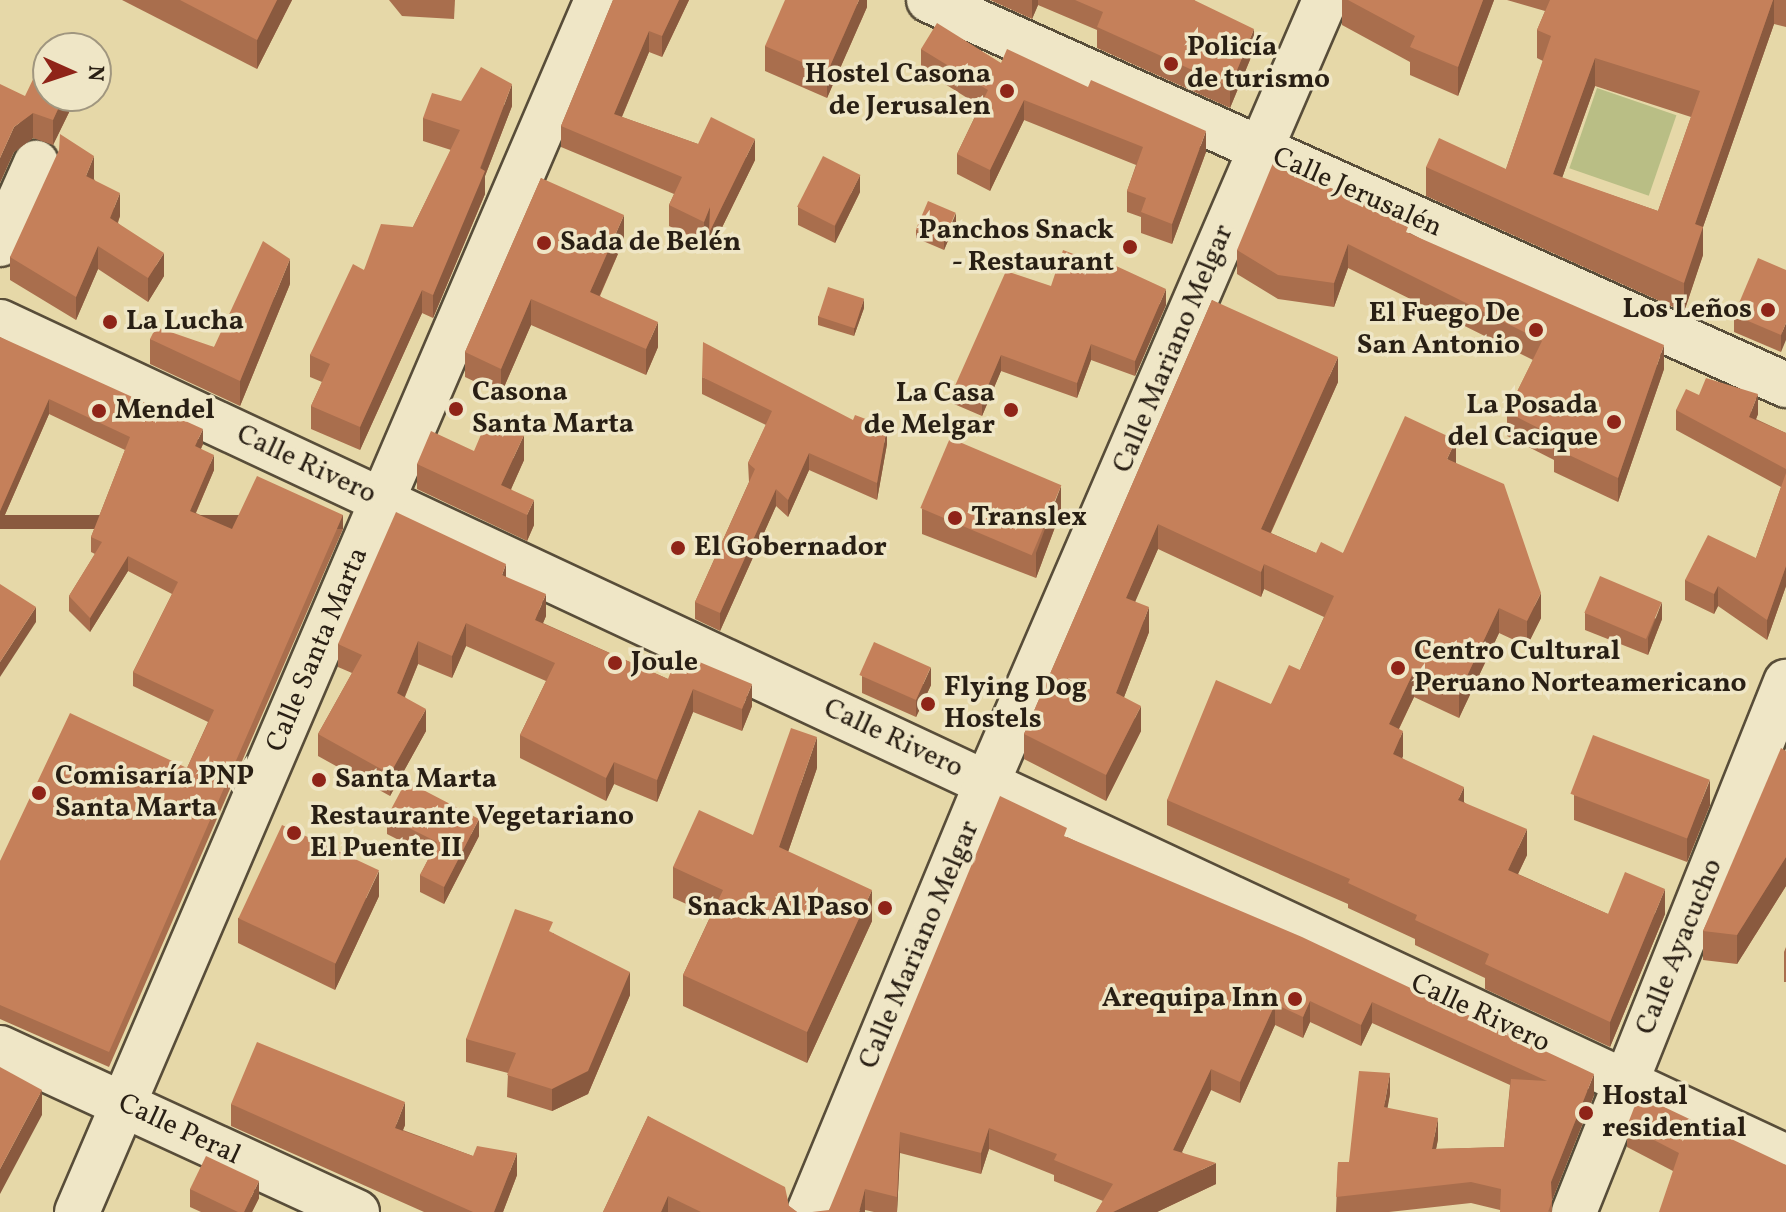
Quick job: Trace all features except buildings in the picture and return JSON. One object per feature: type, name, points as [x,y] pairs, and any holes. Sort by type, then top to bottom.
[{"type":"street","name":"Calle Santa Marta","points":[[77,1212],[597,0]]},
{"type":"street","name":"Calle Jerusalén","points":[[929,0],[1786,385]]},
{"type":"street","name":"Calle Mariano Melgar","points":[[809,1212],[987,783],[1325,0]]},
{"type":"street","points":[[0,244],[36,163]]},
{"type":"street","name":"Calle Rivero","points":[[0,322],[1786,1157]]},
{"type":"street","name":"Calle Ayacucho","points":[[1574,1212],[1626,1082],[1754,798],[1786,682]]},
{"type":"street","name":"Calle Peral","points":[[0,1048],[357,1212]]},
{"type":"green space","points":[[1597,88],[1676,115],[1649,196],[1569,168]]},
{"type":"place","name":"Policía de turismo","points":[[1171,64]]},
{"type":"place","name":"Hostel Casona de Jerusalen","points":[[1007,91]]},
{"type":"place","name":"Sada de Belén","points":[[544,243]]},
{"type":"place","name":"Panchos Snack - Restaurant","points":[[1130,247]]},
{"type":"place","name":"Los Leños","points":[[1768,310]]},
{"type":"place","name":"La Lucha","points":[[110,322]]},
{"type":"place","name":"El Fuego De San Antonio","points":[[1536,330]]},
{"type":"place","name":"Casona Santa Marta","points":[[456,409]]},
{"type":"place","name":"La Casa de Melgar","points":[[1011,410]]},
{"type":"place","name":"Mendel","points":[[99,411]]},
{"type":"place","name":"La Posada del Cacique","points":[[1614,422]]},
{"type":"place","name":"Translex","points":[[955,518]]},
{"type":"place","name":"El Gobernador","points":[[678,548]]},
{"type":"place","name":"Joule","points":[[615,663]]},
{"type":"place","name":"Centro Cultural Peruano Norteamericano","points":[[1398,668]]},
{"type":"place","name":"Flying Dog Hostels","points":[[928,704]]},
{"type":"place","name":"Santa Marta","points":[[319,780]]},
{"type":"place","name":"Comisaría PNP Santa Marta","points":[[39,793]]},
{"type":"place","name":"Restaurante Vegetariano El Puente II","points":[[294,833]]},
{"type":"place","name":"Snack Al Paso","points":[[885,908]]},
{"type":"place","name":"Arequipa Inn","points":[[1295,999]]},
{"type":"place","name":"Hostal residential","points":[[1586,1113]]}]
